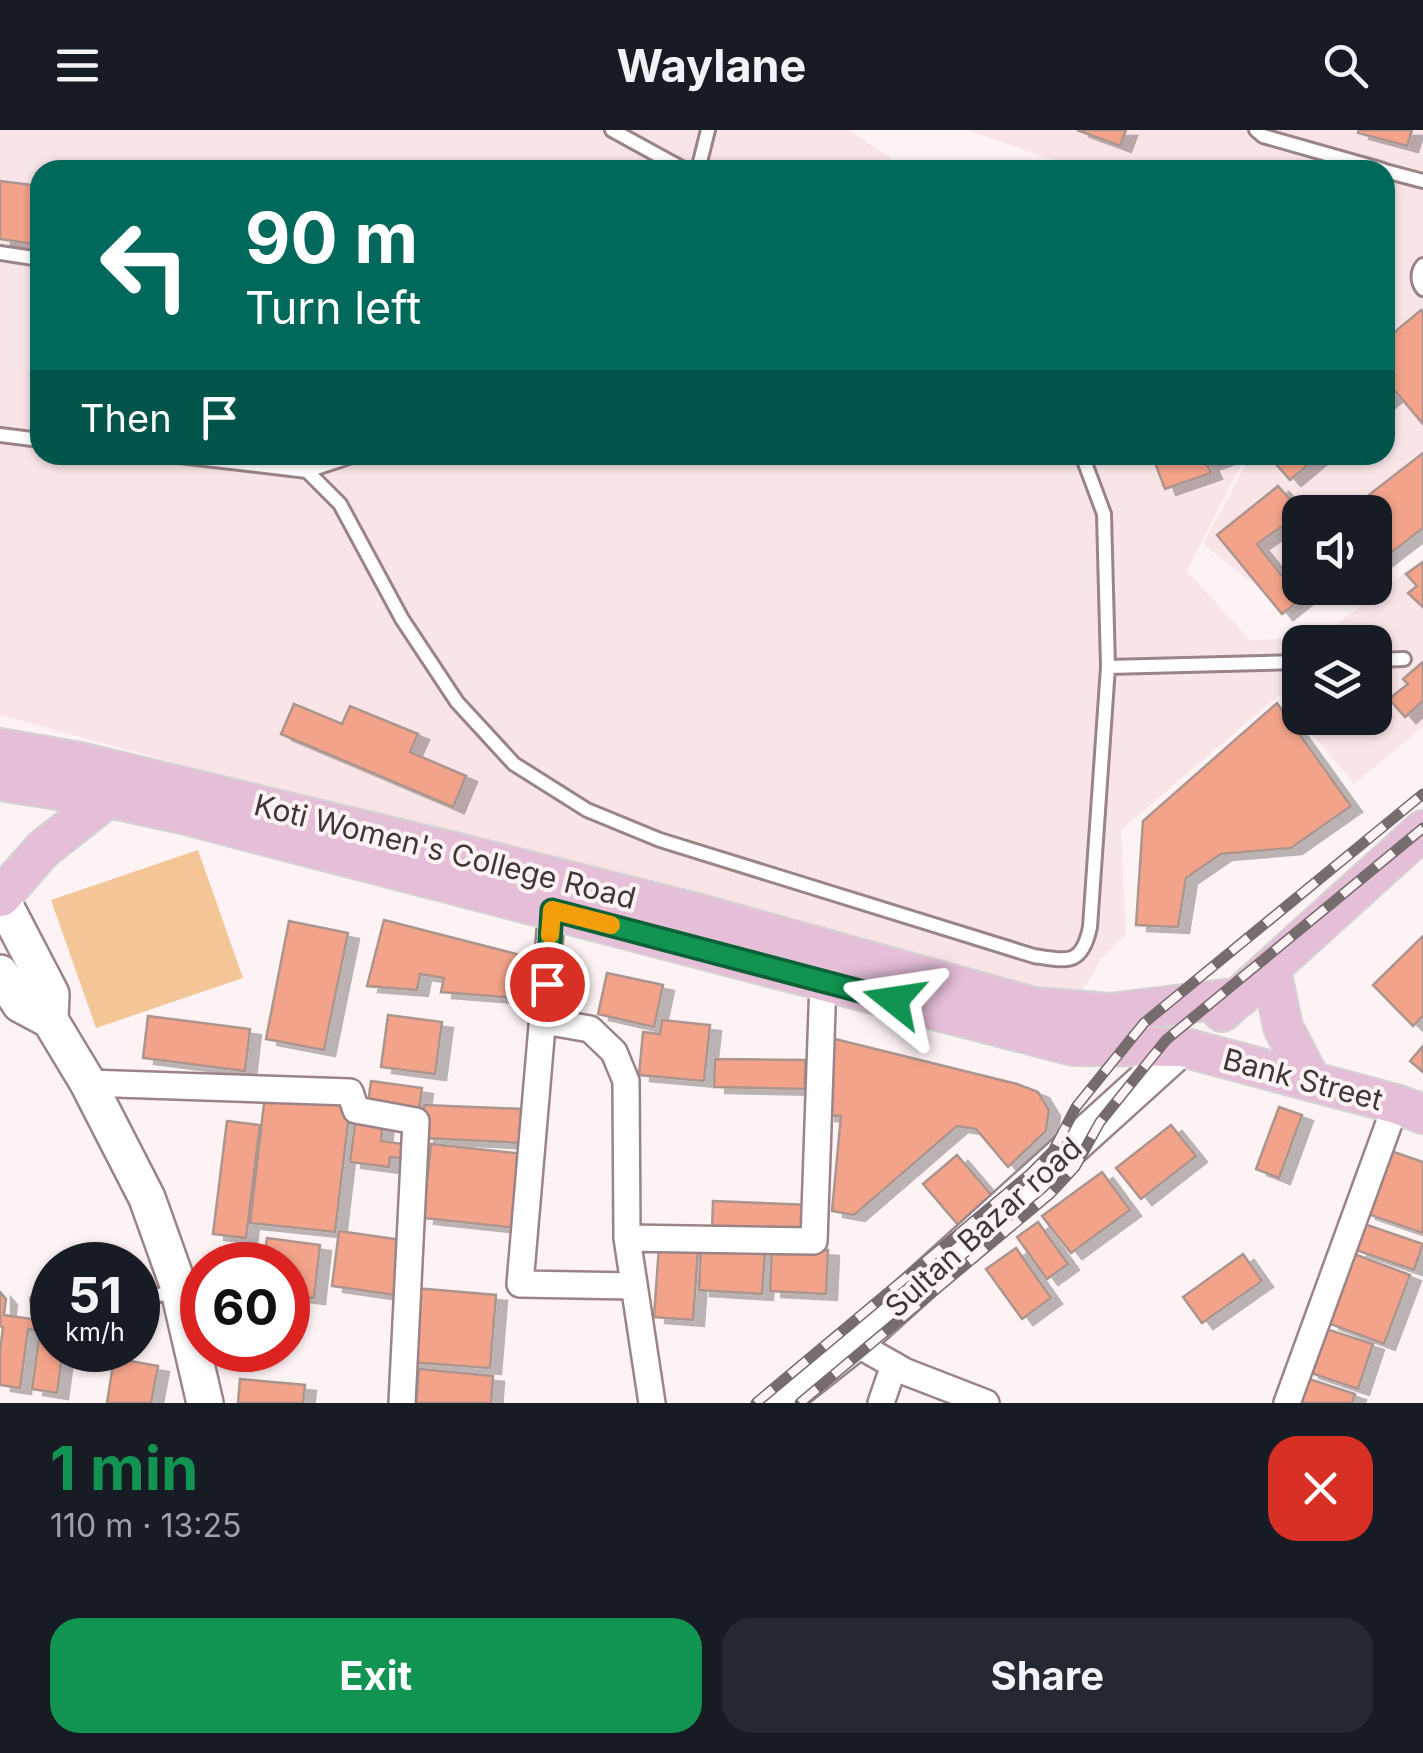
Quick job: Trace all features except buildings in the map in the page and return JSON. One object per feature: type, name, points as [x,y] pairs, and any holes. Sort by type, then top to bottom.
[{"type":"main road","name":"Koti Women's College Road","points":[[0,748],[80,762],[450,850],[693,912],[1034,1007],[1110,1014],[1240,997]]},
{"type":"main road","name":"Koti Women's College Road","points":[[0,782],[182,814],[1073,1046],[1182,1047]]},
{"type":"main road","points":[[50,1020],[52,994],[0,896],[43,849],[108,798]]},
{"type":"main road","points":[[1182,1047],[1423,830]]},
{"type":"main road","points":[[1270,969],[1282,1027],[1311,1081]]},
{"type":"main road","points":[[0,972],[20,1004],[50,1020],[148,1198],[179,1293],[205,1403]]},
{"type":"main road","name":"Bank Street","points":[[1182,1047],[1409,1109]]},
{"type":"main road","name":"Sultan Bazar road","points":[[780,1403],[855,1343],[1182,1047]]},
{"type":"street","points":[[552,910],[520,1284],[633,1286]]},
{"type":"street","points":[[627,1238],[814,1241],[823,981]]},
{"type":"street","points":[[544,1021],[590,1029],[614,1052],[626,1081],[627,1238],[652,1403]]},
{"type":"street","points":[[88,1083],[350,1092],[356,1110],[416,1121],[402,1403]]},
{"type":"street","points":[[1288,1403],[1409,1109]]},
{"type":"street","points":[[855,1343],[894,1365],[986,1403]]},
{"type":"street","points":[[881,1403],[894,1365]]},
{"type":"lane","points":[[612,130],[667,160]]},
{"type":"lane","points":[[700,160],[708,130]]},
{"type":"lane","points":[[1256,130],[1264,136],[1349,160]]},
{"type":"lane","points":[[1395,173],[1423,182]]},
{"type":"lane","points":[[0,253],[30,258]]},
{"type":"lane","points":[[1423,265],[1418,278],[1423,288]]},
{"type":"lane","points":[[0,436],[30,439]]},
{"type":"lane","points":[[256,465],[307,471],[325,465]]},
{"type":"lane","points":[[307,471],[340,504],[402,619],[458,702],[514,764],[587,810],[660,840],[1034,956],[1068,961],[1087,942],[1090,927],[1108,667],[1104,514],[1086,465]]},
{"type":"lane","points":[[1392,659],[1404,659]]},
{"type":"lane","points":[[1108,667],[1282,662]]},
{"type":"lane","points":[[160,1295],[179,1293]]},
{"type":"shaded area","points":[[0,130],[849,130],[893,160],[30,160],[30,465],[1241,465],[1187,571],[1251,641],[1282,638],[1282,699],[1279,695],[1121,830],[1126,935],[1102,958],[1081,992],[998,987],[0,715]]},
{"type":"shaded area","points":[[968,130],[1423,130],[1423,530],[1392,550],[1392,495],[1282,495],[1282,605],[1307,605],[1293,614],[1203,544],[1246,465],[1395,465],[1395,160],[1052,160]]},
{"type":"shaded area","points":[[1423,559],[1423,727],[1354,784],[1313,735],[1392,735],[1392,625],[1335,625],[1362,605],[1392,605],[1392,582]]},
{"type":"shaded area","points":[[198,850],[243,978],[96,1028],[51,900]]},
{"type":"railway","points":[[756,1403],[1030,1174],[1053,1151],[1076,1107],[1144,1023],[1423,794]]},
{"type":"railway","points":[[800,1403],[1050,1194],[1075,1167],[1100,1122],[1166,1040],[1423,828]]},
{"type":"slow traffic","points":[[550,935],[552,910],[611,925]]},
{"type":"route","points":[[547,984],[552,910],[894,1000]]}]
